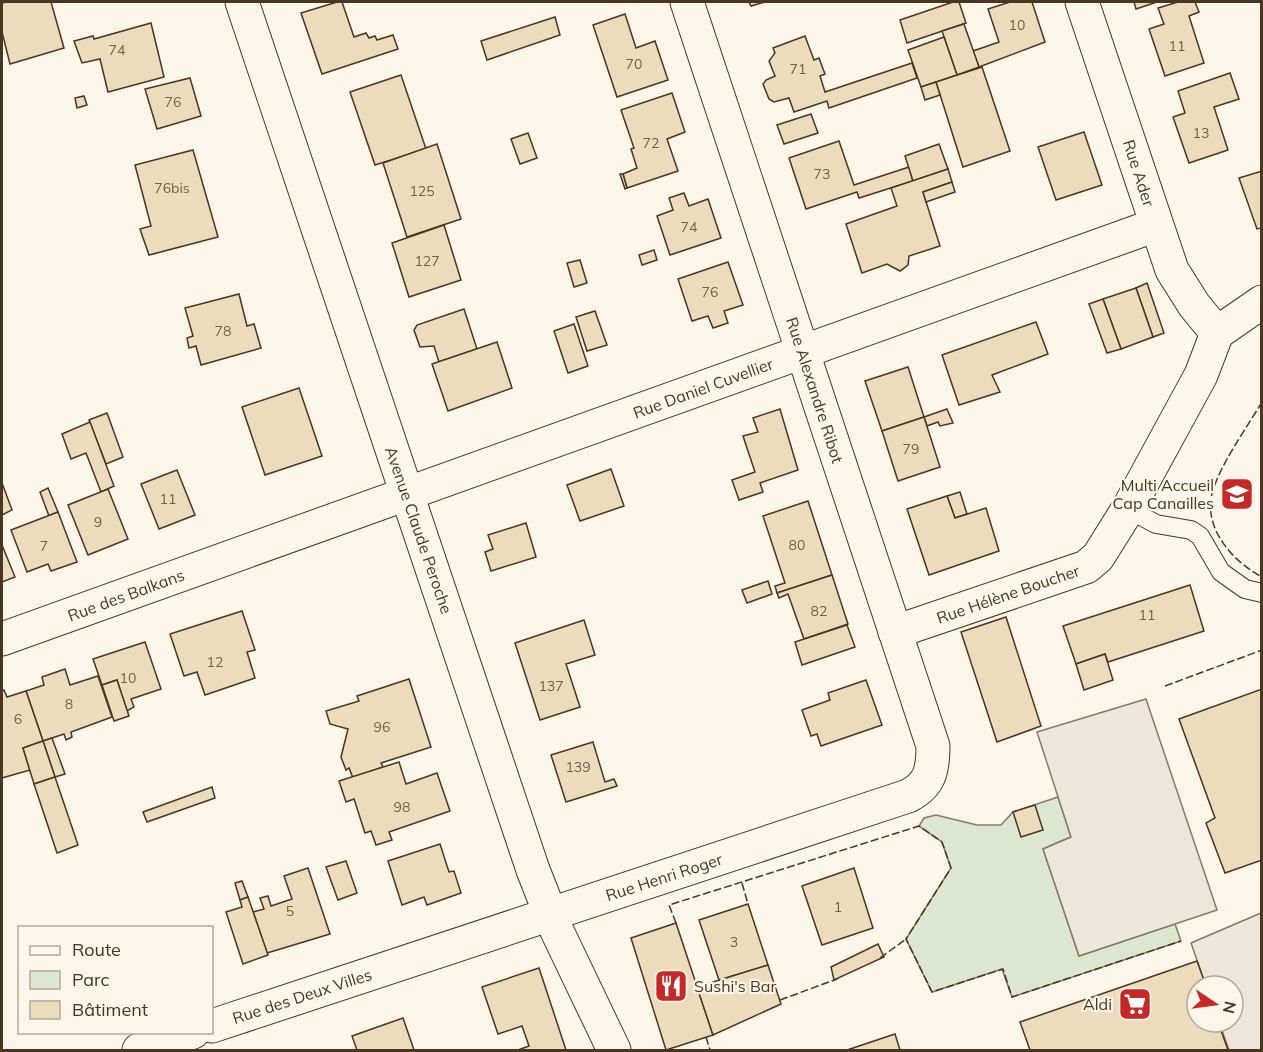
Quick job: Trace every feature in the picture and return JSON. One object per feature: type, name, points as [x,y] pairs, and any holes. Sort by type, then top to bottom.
[{"type":"street","name":"Avenue Claude Peroche","points":[[242,2],[550,915],[614,1050]]},
{"type":"street","name":"Rue Alexandre Ribot","points":[[687,2],[933,746],[933,763],[929,779]]},
{"type":"street","name":"Rue Ader","points":[[1082,2],[1156,225],[1180,285],[1217,333]]},
{"type":"street","name":"Rue Daniel Cuvellier","points":[[250,551],[1156,225]]},
{"type":"street","points":[[1217,333],[1262,302]]},
{"type":"street","name":"Rue Hélène Boucher","points":[[895,632],[1086,567],[1098,557],[1128,509],[1201,375],[1217,333]]},
{"type":"street","name":"Rue des Balkans","points":[[2,639],[250,551]]},
{"type":"street","name":"Rue Henri Roger","points":[[393,966],[908,796],[921,789],[929,779]]},
{"type":"street","name":"Rue des Deux Villes","points":[[213,1026],[393,966]]},
{"type":"street","points":[[139,1050],[187,1034]]},
{"type":"lane","points":[[1128,509],[1156,524],[1191,530],[1200,536],[1221,572],[1245,589],[1262,593]]},
{"type":"green space","points":[[1058,797],[1071,837],[1043,849],[1079,956],[1175,924],[1181,941],[1012,997],[1002,969],[932,992],[906,939],[951,868],[942,842],[919,826],[924,818],[936,815],[977,825],[1001,825],[1013,812]]},
{"type":"shaded area","points":[[1146,699],[1217,910],[1079,956],[1043,849],[1071,837],[1037,732]]},
{"type":"shaded area","points":[[1261,913],[1261,1050],[1229,1050],[1223,1034],[1245,1034],[1245,974],[1202,974],[1191,943]]},
{"type":"building","points":[[51,2],[64,48],[10,64],[2,32],[2,3]]},
{"type":"building","points":[[342,2],[354,37],[366,33],[369,38],[375,36],[377,40],[393,35],[398,49],[322,74],[301,13]]},
{"type":"building","points":[[749,2],[765,2],[751,6]]},
{"type":"building","points":[[959,2],[966,23],[907,43],[900,20]]},
{"type":"building","points":[[1010,2],[1032,2],[1045,42],[979,67],[973,51],[999,42],[988,9]]},
{"type":"building","points":[[1134,2],[1157,2],[1136,9]]},
{"type":"building","points":[[1178,2],[1195,2],[1199,12],[1189,16],[1204,63],[1165,76],[1149,29],[1164,24],[1158,8]]},
{"type":"building","points":[[625,14],[636,48],[655,41],[668,80],[617,97],[593,25]]},
{"type":"building","points":[[555,17],[560,35],[487,60],[481,41]]},
{"type":"building","points":[[151,23],[164,77],[108,92],[100,59],[82,63],[74,41],[93,36],[94,39]]},
{"type":"building","points":[[964,24],[979,67],[957,75],[942,31]]},
{"type":"building","points":[[805,36],[814,60],[819,58],[825,74],[820,76],[825,92],[912,63],[917,78],[829,108],[827,101],[794,112],[789,98],[774,102],[769,99],[763,84],[775,76],[769,61],[775,53],[773,48]]},
{"type":"building","points":[[944,37],[957,75],[921,87],[908,50]]},
{"type":"building","points":[[982,67],[1010,151],[963,167],[936,82]]},
{"type":"building","points":[[1230,73],[1239,99],[1214,107],[1228,150],[1189,163],[1173,117],[1185,113],[1178,91]]},
{"type":"building","points":[[401,75],[426,149],[375,165],[350,92]]},
{"type":"building","points":[[190,78],[201,116],[157,129],[145,89]]},
{"type":"building","points":[[936,82],[940,95],[925,100],[921,87]]},
{"type":"building","points":[[672,93],[685,132],[667,139],[678,171],[627,188],[623,174],[637,168],[631,149],[634,148],[621,110]]},
{"type":"building","points":[[84,96],[87,105],[77,108],[75,98]]},
{"type":"building","points":[[811,114],[818,133],[784,144],[777,125]]},
{"type":"building","points":[[1084,132],[1102,185],[1056,200],[1038,147]]},
{"type":"building","points":[[528,133],[537,158],[520,164],[511,139]]},
{"type":"building","points":[[839,141],[854,185],[909,167],[913,181],[859,198],[857,192],[806,209],[789,158]]},
{"type":"building","points":[[437,144],[461,219],[407,237],[383,163]]},
{"type":"building","points":[[939,144],[948,169],[913,181],[905,156]]},
{"type":"building","points":[[193,150],[218,237],[149,255],[140,229],[151,226],[135,165]]},
{"type":"building","points":[[948,169],[952,182],[923,192],[940,246],[909,256],[908,265],[900,271],[887,264],[862,273],[846,224],[897,206],[891,188]]},
{"type":"building","points":[[1262,171],[1262,228],[1257,229],[1239,178]]},
{"type":"building","points":[[620,174],[623,174],[627,188],[625,189]]},
{"type":"building","points":[[952,182],[955,192],[926,202],[923,192]]},
{"type":"building","points":[[684,193],[689,206],[708,199],[721,238],[670,255],[657,216],[673,210],[669,198]]},
{"type":"building","points":[[444,225],[461,280],[409,297],[392,243]]},
{"type":"building","points":[[654,250],[657,260],[642,265],[639,255]]},
{"type":"building","points":[[580,260],[587,283],[574,287],[567,263]]},
{"type":"building","points":[[728,262],[743,305],[724,311],[728,323],[713,328],[708,316],[692,321],[678,279]]},
{"type":"building","points":[[1147,283],[1164,333],[1153,337],[1136,288]]},
{"type":"building","points":[[1136,288],[1153,337],[1121,349],[1103,299]]},
{"type":"building","points":[[239,294],[247,326],[254,324],[261,348],[201,365],[196,346],[189,348],[187,338],[193,336],[185,308]]},
{"type":"building","points":[[1103,299],[1121,349],[1107,353],[1089,304]]},
{"type":"building","points":[[464,309],[477,349],[439,362],[434,346],[420,347],[414,330],[417,325]]},
{"type":"building","points":[[595,311],[607,345],[587,351],[576,317]]},
{"type":"building","points":[[1036,322],[1048,354],[992,375],[1000,392],[959,405],[942,355]]},
{"type":"building","points":[[574,324],[588,366],[568,373],[554,331]]},
{"type":"building","points":[[497,342],[512,388],[448,411],[432,364]]},
{"type":"building","points":[[908,367],[924,417],[882,431],[865,381]]},
{"type":"building","points":[[299,388],[322,456],[265,475],[242,407]]},
{"type":"building","points":[[780,409],[798,470],[760,483],[763,492],[739,500],[732,480],[755,472],[743,436],[758,432],[753,418]]},
{"type":"building","points":[[947,409],[953,423],[940,426],[938,422],[927,426],[924,417]]},
{"type":"building","points":[[107,413],[123,457],[106,464],[89,420]]},
{"type":"building","points":[[924,417],[940,467],[898,481],[882,431]]},
{"type":"building","points":[[90,422],[114,486],[101,492],[86,453],[71,459],[62,434]]},
{"type":"building","points":[[611,469],[624,506],[580,521],[567,485]]},
{"type":"building","points":[[177,470],[195,515],[159,529],[141,484]]},
{"type":"building","points":[[2,483],[12,510],[2,515]]},
{"type":"building","points":[[48,488],[58,512],[49,516],[40,492]]},
{"type":"building","points":[[108,489],[128,539],[88,555],[68,505]]},
{"type":"building","points":[[960,492],[967,514],[955,518],[947,496]]},
{"type":"building","points":[[947,496],[955,518],[986,508],[999,551],[929,575],[907,509]]},
{"type":"building","points":[[808,501],[832,575],[777,593],[775,586],[785,583],[763,516]]},
{"type":"building","points":[[58,512],[77,562],[51,571],[48,564],[27,572],[11,530]]},
{"type":"building","points":[[526,523],[536,557],[491,571],[485,552],[493,549],[488,535]]},
{"type":"building","points":[[2,545],[15,577],[2,582]]},
{"type":"building","points":[[832,575],[848,624],[804,639],[788,594],[779,598],[777,593]]},
{"type":"building","points":[[768,581],[772,594],[747,603],[742,590]]},
{"type":"building","points":[[1190,585],[1204,631],[1108,662],[1105,654],[1076,664],[1063,626]]},
{"type":"building","points":[[242,611],[255,650],[247,652],[255,678],[205,695],[197,672],[184,676],[170,634]]},
{"type":"building","points":[[1006,617],[1041,726],[997,742],[961,632]]},
{"type":"building","points":[[584,620],[595,655],[566,664],[580,707],[540,720],[515,643]]},
{"type":"building","points":[[847,625],[855,647],[802,665],[795,642]]},
{"type":"building","points":[[145,642],[161,689],[131,699],[134,707],[127,711],[117,680],[102,685],[93,659]]},
{"type":"building","points":[[1105,654],[1113,680],[1084,690],[1076,664]]},
{"type":"building","points":[[65,669],[70,685],[98,676],[112,717],[71,732],[72,737],[66,740],[64,734],[43,741],[26,691],[44,685],[42,677]]},
{"type":"building","points":[[409,679],[431,747],[381,763],[383,767],[353,778],[349,768],[346,770],[341,757],[348,729],[330,724],[326,711],[359,701],[357,696]]},
{"type":"building","points":[[117,680],[129,716],[114,721],[102,685]]},
{"type":"building","points":[[866,680],[882,725],[821,746],[817,734],[811,736],[802,710],[830,700],[828,693]]},
{"type":"building","points":[[1262,689],[1262,860],[1225,873],[1206,823],[1215,818],[1179,719]]},
{"type":"building","points":[[4,690],[7,697],[26,691],[43,741],[23,748],[30,770],[2,778],[2,691]]},
{"type":"building","points":[[52,738],[65,774],[55,777],[43,741]]},
{"type":"building","points":[[43,741],[55,777],[34,784],[23,748]]},
{"type":"building","points":[[593,742],[605,782],[614,779],[617,786],[566,802],[551,755]]},
{"type":"building","points":[[399,762],[406,784],[437,773],[450,811],[389,832],[392,840],[376,845],[371,831],[365,833],[354,799],[346,802],[339,781]]},
{"type":"building","points":[[55,777],[78,845],[57,853],[34,784]]},
{"type":"building","points":[[212,787],[215,798],[147,822],[143,812]]},
{"type":"building","points":[[1035,805],[1043,830],[1021,837],[1013,812]]},
{"type":"building","points":[[440,844],[449,872],[454,871],[461,893],[427,905],[424,897],[402,905],[388,861]]},
{"type":"building","points":[[346,861],[357,893],[338,900],[326,867]]},
{"type":"building","points":[[308,868],[330,934],[267,953],[253,912],[264,909],[260,898],[268,896],[271,906],[292,899],[284,876]]},
{"type":"building","points":[[854,868],[873,928],[822,945],[802,886]]},
{"type":"building","points":[[242,881],[248,897],[240,900],[235,883]]},
{"type":"building","points":[[248,897],[268,955],[243,964],[226,912],[242,907],[240,900]]},
{"type":"building","points":[[748,904],[768,965],[719,980],[699,920]]},
{"type":"building","name":"Sushi's Bar","points":[[676,923],[713,1035],[666,1050],[631,938]]},
{"type":"building","points":[[878,944],[884,957],[834,980],[831,967]]},
{"type":"building","name":"Aldi","points":[[1197,961],[1202,974],[1185,974],[1185,1034],[1222,1034],[1228,1050],[1030,1050],[1020,1022]]},
{"type":"building","points":[[768,965],[781,1004],[713,1035],[697,987]]},
{"type":"building","points":[[539,968],[566,1050],[518,1050],[529,1046],[522,1026],[498,1034],[482,987]]},
{"type":"building","points":[[403,1018],[414,1050],[357,1050],[352,1036]]},
{"type":"building","points":[[895,1034],[900,1050],[847,1050]]},
{"type":"fence","points":[[1262,402],[1223,466],[1211,501],[1211,514],[1221,540],[1239,561],[1262,577]]},
{"type":"fence","points":[[1165,686],[1262,650]]},
{"type":"fence","points":[[676,923],[669,905],[919,826],[942,842],[951,868],[906,939],[932,992],[1003,969],[1012,997],[1181,941]]},
{"type":"fence","points":[[742,883],[748,904]]},
{"type":"fence","points":[[880,958],[906,939]]},
{"type":"fence","points":[[780,1000],[837,979]]},
{"type":"fence","points":[[706,1037],[710,1050]]},
{"type":"place","name":"Multi Accueil Cap Canailles","points":[[1237,494]]},
{"type":"place","name":"Sushi's Bar","points":[[671,986]]},
{"type":"place","name":"Aldi","points":[[1135,1004]]}]
